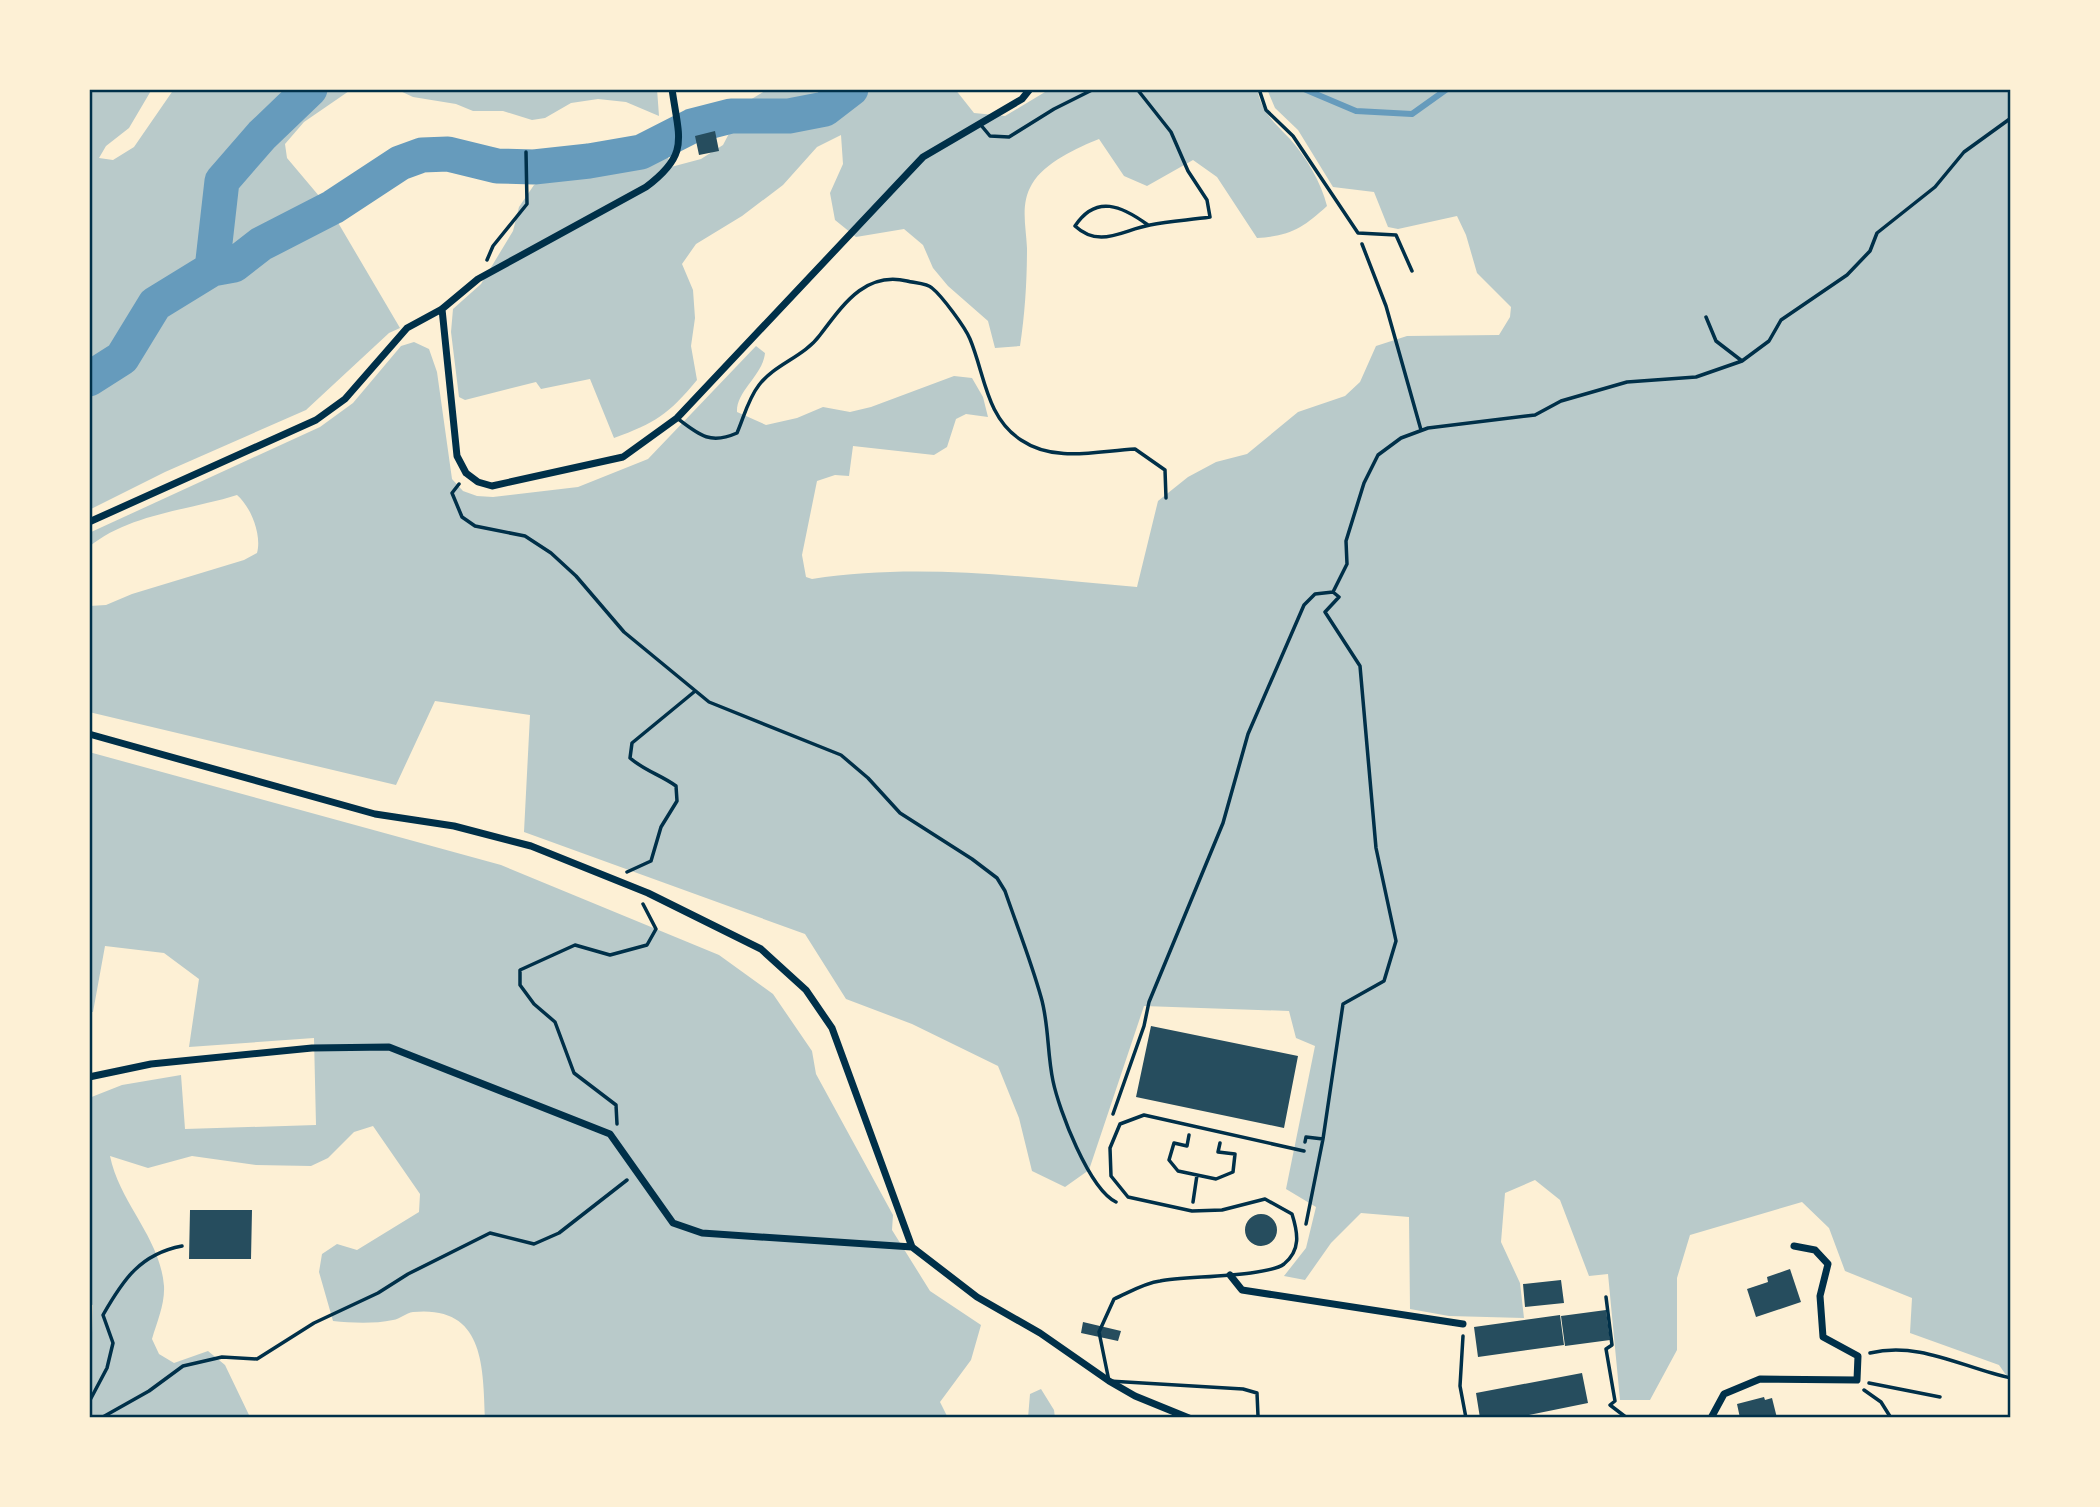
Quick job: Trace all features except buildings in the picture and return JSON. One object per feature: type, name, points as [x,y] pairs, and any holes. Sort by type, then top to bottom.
[{"type":"street","points":[[89,522],[316,420],[345,399],[407,328],[442,309],[478,279],[646,187],[668,171],[678,153],[672,89]]},
{"type":"street","points":[[442,309],[457,456],[466,473],[478,482],[506,485],[623,457],[677,418],[923,157],[1022,99],[1030,89]]},
{"type":"street","points":[[89,734],[375,814],[454,826],[531,846],[648,893],[761,949],[806,990],[832,1028],[912,1247],[977,1297],[1041,1333],[1109,1381],[1135,1396],[1189,1418]]},
{"type":"street","points":[[89,1077],[151,1064],[312,1048],[389,1047],[610,1134],[673,1223],[702,1233],[912,1247]]},
{"type":"street","points":[[1711,1418],[1724,1394],[1759,1378],[1857,1380],[1858,1356],[1823,1338],[1820,1296],[1828,1264],[1815,1250],[1794,1246]]},
{"type":"street","points":[[1230,1275],[1242,1290],[1345,1308],[1388,1310],[1463,1324]]},
{"type":"lane","points":[[979,123],[989,136],[1009,137],[1054,109],[1094,89]]},
{"type":"lane","points":[[1138,89],[1171,132],[1188,170],[1207,200],[1210,217],[1148,225],[1110,238],[1085,235],[1074,226],[1081,216],[1095,207],[1125,208],[1148,225]]},
{"type":"lane","points":[[1259,89],[1266,110],[1293,136],[1358,233],[1396,235],[1412,271]]},
{"type":"lane","points":[[677,418],[698,435],[709,438],[721,440],[737,433],[749,401],[760,384],[813,345],[855,291],[874,281],[896,278],[931,286],[969,336],[993,409],[1006,429],[1024,442],[1051,452],[1079,455],[1135,449],[1165,470],[1166,498]]},
{"type":"lane","points":[[1263,1418],[1258,1416],[1257,1392],[1109,1381],[1099,1332],[1114,1299],[1157,1281],[1230,1275],[1282,1265],[1296,1248],[1298,1233],[1292,1214],[1265,1199],[1222,1210],[1192,1211],[1128,1197],[1111,1177],[1110,1149],[1120,1124],[1144,1115],[1304,1151]]},
{"type":"path","points":[[1333,592],[1347,564],[1346,541],[1364,482],[1378,455],[1401,438],[1421,431],[1535,415],[1561,401],[1626,382],[1696,377],[1742,362],[1769,341],[1781,320],[1847,275],[1870,251],[1877,233],[1935,187],[1964,152],[2011,118]]},
{"type":"path","points":[[493,246],[527,204],[526,152]]},
{"type":"path","points":[[1358,233],[1386,306],[1421,431]]},
{"type":"path","points":[[1706,317],[1716,341],[1742,362]]},
{"type":"path","points":[[466,473],[453,493],[462,517],[475,526],[524,536],[551,554],[576,576],[624,632],[694,692],[709,702],[841,755],[868,778],[900,813],[930,830],[997,878],[1005,891],[1042,998],[1052,1079],[1073,1139],[1107,1198],[1116,1202],[1128,1197]]},
{"type":"path","points":[[1120,1124],[1113,1117],[1144,1026],[1149,1002],[1223,823],[1248,734],[1304,605],[1315,594],[1333,592],[1339,597],[1325,612],[1360,666],[1376,848],[1396,941],[1384,981],[1343,1004],[1321,1151],[1306,1226],[1298,1233]]},
{"type":"path","points":[[618,881],[624,873],[651,861],[662,827],[677,801],[676,786],[662,776],[645,771],[630,758],[632,743],[694,692]]},
{"type":"path","points":[[610,1134],[617,1127],[616,1105],[573,1073],[555,1021],[534,1004],[520,985],[520,970],[575,945],[610,955],[647,945],[656,929],[642,905],[648,893]]},
{"type":"path","points":[[1188,1139],[1187,1146],[1174,1143],[1169,1160],[1178,1171],[1216,1179],[1233,1172],[1235,1154],[1218,1152],[1219,1146]]},
{"type":"path","points":[[101,1418],[149,1391],[183,1366],[222,1357],[257,1359],[314,1323],[490,1233],[534,1244],[559,1233],[609,1192],[636,1174]]},
{"type":"path","points":[[1192,1211],[1197,1175]]},
{"type":"path","points":[[89,1402],[107,1368],[113,1343],[103,1315],[124,1277],[146,1258],[181,1245]]},
{"type":"path","points":[[1606,1297],[1612,1345],[1606,1349],[1615,1401],[1610,1405],[1627,1418]]},
{"type":"path","points":[[1463,1324],[1460,1386],[1466,1418]]},
{"type":"path","points":[[1858,1356],[1890,1348],[1914,1350],[2011,1378]]},
{"type":"path","points":[[1857,1380],[1940,1397]]},
{"type":"path","points":[[1857,1380],[1866,1392],[1881,1402],[1891,1418]]},
{"type":"shaded area","points":[[89,89],[152,89],[129,128],[106,146],[99,158],[113,160],[134,147],[174,89],[352,89],[304,122],[285,144],[287,158],[330,209],[400,328],[389,333],[306,410],[165,472],[89,510]]},
{"type":"shaded area","points":[[396,89],[657,89],[659,116],[626,102],[598,99],[571,103],[545,118],[532,120],[503,111],[473,111],[456,104],[413,97]]},
{"type":"shaded area","points":[[768,89],[955,89],[974,113],[1005,116],[1050,89],[1257,89],[1265,111],[1296,146],[1312,170],[1327,206],[1295,230],[1257,238],[1217,177],[1193,160],[1147,186],[1124,176],[1099,139],[1062,157],[1045,169],[1028,192],[1025,215],[1026,285],[1020,346],[995,348],[988,321],[948,286],[933,268],[923,245],[904,229],[856,237],[835,220],[830,193],[843,164],[841,135],[817,147],[783,185],[742,216],[696,244],[682,264],[693,290],[695,318],[691,346],[697,380],[669,410],[640,428],[614,438],[590,379],[541,389],[536,382],[465,400],[459,397],[451,332],[453,309],[481,284],[513,231],[519,207],[534,185],[555,174],[588,146],[626,142],[666,151],[671,167],[701,159],[723,145],[745,103]]},
{"type":"shaded area","points":[[1267,89],[2011,89],[2011,1382],[1999,1365],[1910,1333],[1912,1298],[1845,1271],[1829,1228],[1802,1202],[1690,1235],[1677,1278],[1677,1350],[1650,1400],[1620,1400],[1608,1274],[1589,1276],[1560,1200],[1535,1180],[1505,1193],[1501,1242],[1520,1283],[1524,1318],[1449,1316],[1410,1309],[1409,1217],[1361,1213],[1331,1243],[1305,1280],[1284,1276],[1306,1248],[1316,1207],[1286,1189],[1315,1046],[1296,1038],[1289,1011],[1144,1006],[1089,1170],[1065,1187],[1032,1171],[1019,1118],[998,1066],[912,1024],[846,999],[805,934],[524,832],[530,715],[435,701],[396,785],[89,712],[89,606],[106,605],[132,594],[244,560],[257,553],[258,538],[247,507],[237,495],[141,520],[122,527],[89,547],[89,533],[320,427],[353,403],[401,346],[414,342],[429,349],[437,372],[452,479],[463,491],[477,496],[493,497],[578,487],[648,459],[756,346],[765,353],[763,361],[741,397],[737,412],[766,425],[797,418],[823,407],[850,412],[871,407],[954,376],[972,378],[983,397],[988,417],[966,414],[956,419],[947,447],[934,455],[853,446],[849,476],[835,475],[817,481],[802,555],[806,577],[812,579],[894,572],[975,573],[1137,587],[1158,501],[1188,477],[1216,462],[1247,454],[1298,412],[1345,396],[1360,382],[1376,346],[1407,336],[1499,335],[1510,317],[1511,307],[1477,273],[1466,235],[1457,216],[1398,229],[1388,227],[1374,192],[1333,187],[1298,130],[1275,108]]},
{"type":"shaded area","points":[[89,752],[501,865],[719,955],[773,994],[812,1051],[816,1074],[893,1215],[892,1230],[930,1291],[981,1325],[971,1360],[940,1402],[948,1418],[485,1418],[483,1378],[475,1342],[466,1328],[454,1318],[436,1312],[413,1312],[378,1322],[333,1321],[319,1272],[322,1254],[337,1244],[357,1250],[419,1212],[420,1194],[373,1126],[354,1132],[328,1158],[311,1166],[256,1165],[192,1156],[148,1168],[110,1156],[122,1190],[148,1236],[161,1268],[163,1299],[152,1339],[159,1354],[174,1363],[208,1351],[225,1365],[249,1418],[89,1418],[93,1305],[89,1304],[89,1098],[122,1085],[181,1075],[185,1129],[316,1125],[314,1038],[189,1047],[199,979],[164,953],[105,946],[93,1012],[89,1012]]},
{"type":"shaded area","points":[[1041,1389],[1054,1410],[1055,1418],[1028,1418],[1030,1394]]},
{"type":"waterway","points":[[212,269],[222,181],[262,135],[310,89]]},
{"type":"waterway","points":[[89,379],[122,358],[155,304],[212,269],[234,265],[261,244],[333,207],[400,163],[422,155],[448,154],[497,166],[534,167],[589,161],[641,152],[692,126],[731,116],[789,116],[825,109],[851,89]]},
{"type":"waterway","points":[[1304,89],[1356,111],[1412,114],[1447,89]]}]
